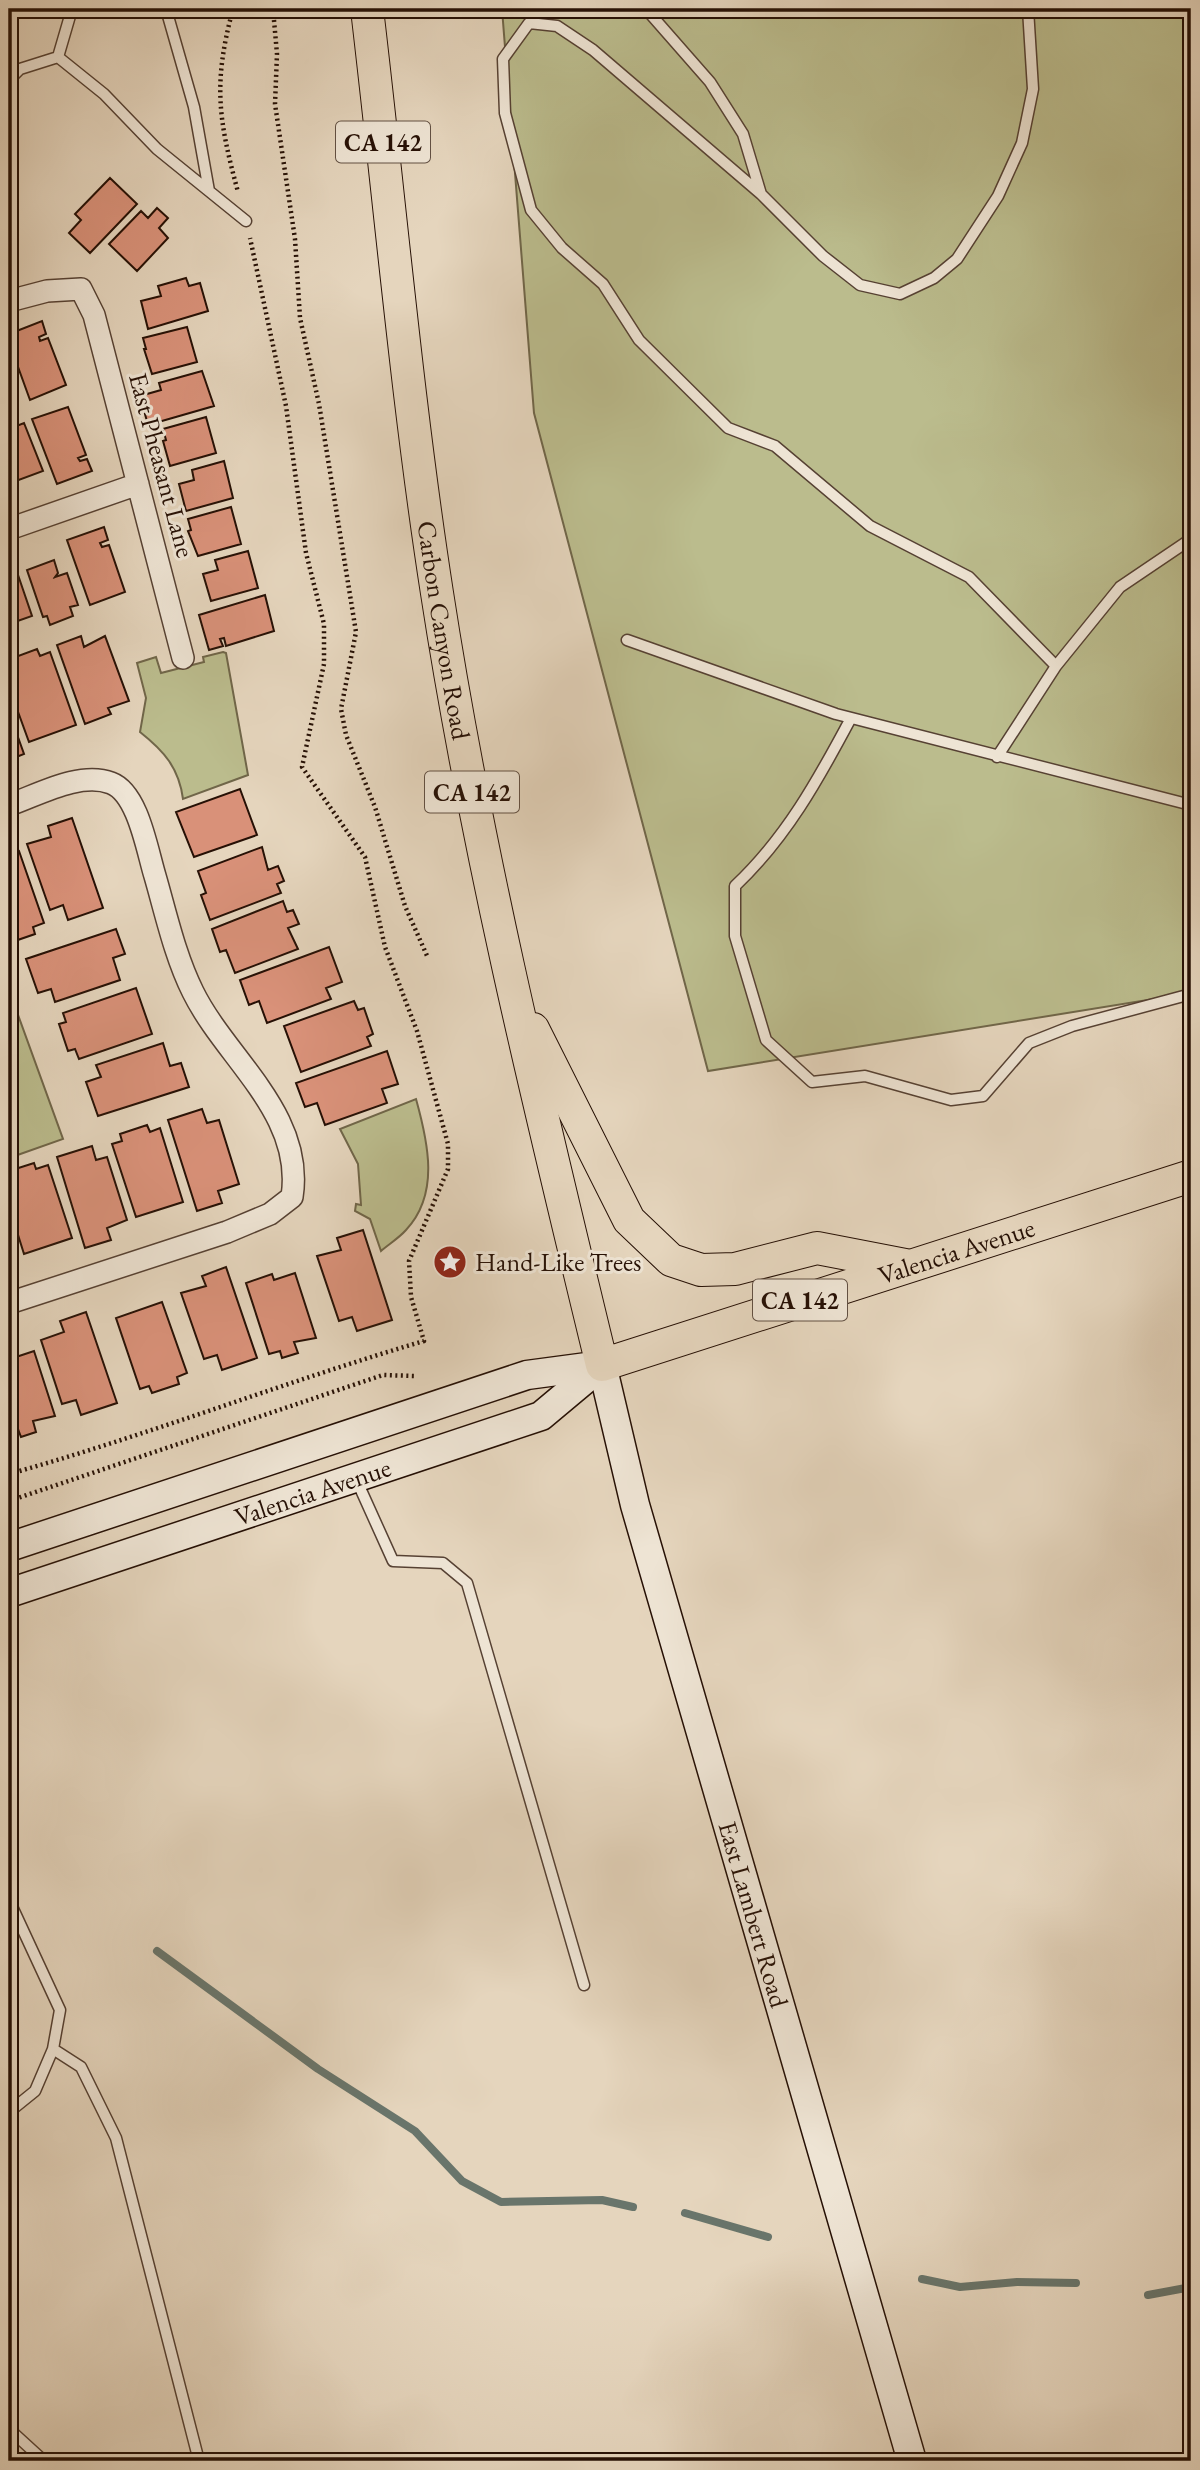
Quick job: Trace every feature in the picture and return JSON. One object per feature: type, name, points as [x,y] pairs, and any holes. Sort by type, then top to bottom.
[{"type":"main road","name":"Carbon Canyon Road","points":[[367,9],[437,592],[468,771],[536,1096],[602,1365]]},
{"type":"main road","name":"CA 142","points":[[514,990],[629,1220],[670,1260],[701,1270],[735,1269],[817,1248],[908,1265]]},
{"type":"main road","name":"Valencia Avenue","points":[[602,1365],[1191,1176]]},
{"type":"street","name":"East Pheasant Lane","points":[[9,302],[47,290],[81,289],[94,315],[184,658]]},
{"type":"street","points":[[9,529],[138,484]]},
{"type":"street","points":[[9,804],[84,779],[112,783],[133,804],[181,963],[194,994],[270,1102],[296,1173],[292,1197],[270,1214],[226,1232],[9,1303]]},
{"type":"street","name":"Valencia Avenue","points":[[9,1593],[541,1416],[602,1365]]},
{"type":"street","name":"Valencia Avenue","points":[[9,1547],[527,1374],[602,1365]]},
{"type":"street","name":"East Lambert Road","points":[[602,1365],[635,1505],[912,2461]]},
{"type":"lane","points":[[58,57],[72,9]]},
{"type":"lane","points":[[166,9],[194,107],[209,191]]},
{"type":"lane","points":[[646,9],[710,82],[743,134],[761,194]]},
{"type":"lane","points":[[1028,9],[1033,89],[1022,143],[984,217],[957,259],[934,278],[900,294],[860,285],[823,256],[761,194],[593,50],[557,26],[529,23],[503,59],[505,113],[531,209],[562,248],[603,284],[639,340],[728,428],[775,446],[870,526],[969,577],[1056,666]]},
{"type":"lane","points":[[9,80],[20,69],[58,57]]},
{"type":"lane","points":[[58,57],[104,94],[157,149],[246,221]]},
{"type":"lane","points":[[997,757],[1056,666],[1120,587],[1191,539]]},
{"type":"lane","points":[[627,640],[851,718],[1191,805]]},
{"type":"lane","points":[[851,718],[809,797],[764,859],[735,886],[735,936],[766,1040],[812,1082],[865,1076],[951,1100],[983,1096],[1029,1043],[1072,1026],[1191,994]]},
{"type":"lane","points":[[356,1479],[393,1561],[443,1563],[467,1583],[584,1985]]},
{"type":"lane","points":[[9,1899],[60,2010],[53,2049],[35,2091],[9,2112]]},
{"type":"lane","points":[[53,2049],[81,2067],[116,2138],[199,2461]]},
{"type":"lane","points":[[9,2429],[42,2461]]},
{"type":"path","points":[[9,1474],[109,1446],[230,1401],[424,1340],[411,1297],[409,1261],[448,1170],[448,1144],[417,1031],[385,947],[365,857],[302,766],[324,664],[324,624],[306,553],[286,406],[262,280],[229,158],[218,97],[219,69],[233,9]]},
{"type":"path","points":[[274,9],[277,54],[275,104],[295,239],[300,318],[319,404],[356,632],[341,709],[346,735],[375,807],[400,893],[428,958]]},
{"type":"path","points":[[9,1501],[383,1376],[415,1376]]},
{"type":"green space","points":[[502,9],[1191,9],[1191,993],[708,1071],[534,413]]},
{"type":"green space","points":[[226,653],[248,775],[183,799],[178,778],[169,761],[140,732],[146,698],[137,663],[156,657],[161,673],[204,662],[203,657]]},
{"type":"green space","points":[[9,990],[63,1139],[9,1158]]},
{"type":"green space","points":[[416,1099],[427,1150],[424,1200],[417,1216],[406,1230],[381,1251],[370,1219],[355,1211],[356,1204],[361,1205],[358,1164],[340,1129]]},
{"type":"building","points":[[110,178],[137,204],[90,253],[69,233],[81,220],[75,214]]},
{"type":"building","points":[[157,208],[168,218],[159,228],[168,238],[137,271],[109,244],[141,211],[148,218]]},
{"type":"building","points":[[186,278],[189,286],[200,283],[208,311],[148,329],[141,301],[161,296],[158,286]]},
{"type":"building","points":[[42,321],[46,334],[39,337],[40,341],[48,338],[66,385],[30,400],[9,342],[9,334]]},
{"type":"building","points":[[187,327],[197,362],[152,374],[143,338]]},
{"type":"building","points":[[9,370],[17,392],[9,395]]},
{"type":"building","points":[[202,371],[214,406],[148,425],[140,396],[161,390],[159,383]]},
{"type":"building","points":[[68,407],[86,455],[78,458],[80,461],[87,459],[92,471],[57,484],[32,419]]},
{"type":"building","points":[[206,417],[216,453],[170,466],[163,441],[166,440],[163,429]]},
{"type":"building","points":[[24,423],[43,471],[16,481],[11,467],[9,468],[9,429]]},
{"type":"building","points":[[224,461],[233,498],[186,511],[179,484],[194,480],[192,470]]},
{"type":"building","points":[[231,507],[241,544],[198,556],[188,531],[191,530],[188,519]]},
{"type":"building","points":[[104,527],[108,540],[100,543],[102,547],[109,545],[125,592],[90,605],[67,540]]},
{"type":"building","points":[[248,551],[258,588],[211,601],[203,574],[218,570],[215,560]]},
{"type":"building","points":[[54,560],[58,573],[55,577],[67,573],[78,605],[70,607],[73,616],[50,625],[47,616],[43,617],[27,570]]},
{"type":"building","points":[[17,572],[32,616],[9,624],[9,575]]},
{"type":"building","points":[[265,595],[274,631],[226,646],[224,638],[220,639],[223,646],[209,650],[199,615]]},
{"type":"building","points":[[81,636],[84,647],[105,636],[129,701],[108,708],[111,714],[85,724],[57,645]]},
{"type":"building","points":[[37,649],[40,656],[50,652],[76,725],[29,742],[9,687],[9,668],[13,666],[10,659]]},
{"type":"building","points":[[9,712],[24,754],[9,760]]},
{"type":"building","points":[[240,789],[257,835],[194,857],[176,812]]},
{"type":"building","points":[[72,818],[103,908],[68,920],[63,905],[50,910],[27,844],[51,837],[48,826]]},
{"type":"building","points":[[262,847],[268,870],[278,866],[284,881],[277,884],[281,893],[210,920],[201,895],[206,893],[198,871]]},
{"type":"building","points":[[19,851],[44,923],[33,927],[35,934],[9,943],[9,854]]},
{"type":"building","points":[[283,901],[287,912],[293,910],[299,924],[288,928],[298,949],[235,973],[226,950],[220,952],[212,929]]},
{"type":"building","points":[[116,929],[125,954],[113,958],[120,980],[55,1002],[51,989],[38,993],[26,959]]},
{"type":"building","points":[[329,947],[342,982],[326,988],[331,999],[267,1023],[259,1001],[249,1005],[240,980]]},
{"type":"building","points":[[136,988],[152,1034],[79,1059],[75,1049],[68,1051],[59,1024],[66,1022],[63,1013]]},
{"type":"building","points":[[354,1001],[358,1010],[364,1008],[373,1034],[367,1037],[371,1046],[301,1072],[284,1026]]},
{"type":"building","points":[[163,1043],[170,1066],[181,1063],[189,1087],[98,1116],[86,1082],[101,1077],[96,1065]]},
{"type":"building","points":[[387,1051],[398,1084],[382,1089],[387,1103],[325,1125],[317,1103],[305,1107],[296,1083]]},
{"type":"building","points":[[202,1109],[207,1123],[219,1120],[239,1184],[218,1191],[222,1203],[197,1211],[168,1120]]},
{"type":"building","points":[[147,1125],[150,1132],[160,1128],[183,1202],[136,1217],[112,1144],[122,1141],[120,1134]]},
{"type":"building","points":[[92,1146],[96,1160],[107,1157],[127,1220],[107,1228],[111,1240],[85,1248],[57,1157]]},
{"type":"building","points":[[34,1163],[36,1169],[48,1165],[72,1238],[24,1254],[9,1206],[9,1171]]},
{"type":"building","points":[[9,1230],[16,1256],[9,1259]]},
{"type":"building","points":[[363,1230],[392,1320],[357,1331],[352,1317],[339,1321],[317,1256],[341,1250],[337,1238]]},
{"type":"building","points":[[226,1267],[257,1358],[222,1370],[217,1355],[204,1359],[181,1293],[206,1286],[202,1276]]},
{"type":"building","points":[[295,1273],[316,1338],[294,1342],[298,1353],[282,1358],[280,1351],[269,1354],[246,1283],[272,1274],[274,1280]]},
{"type":"building","points":[[162,1302],[187,1373],[177,1377],[179,1384],[152,1393],[149,1386],[140,1389],[116,1318]]},
{"type":"building","points":[[86,1312],[117,1403],[81,1415],[76,1400],[62,1404],[41,1340],[64,1332],[60,1321]]},
{"type":"building","points":[[34,1351],[55,1416],[33,1421],[36,1432],[21,1437],[18,1429],[9,1433],[9,1353],[13,1358]]},
{"type":"waterway","points":[[157,1951],[318,2069],[415,2131],[462,2181],[501,2202],[602,2200],[633,2207]]},
{"type":"waterway","points":[[685,2213],[768,2237]]},
{"type":"waterway","points":[[922,2279],[960,2287],[1017,2282],[1076,2283]]},
{"type":"waterway","points":[[1148,2295],[1191,2287]]},
{"type":"place","name":"Hand-Like Trees","points":[[450,1262]]}]
